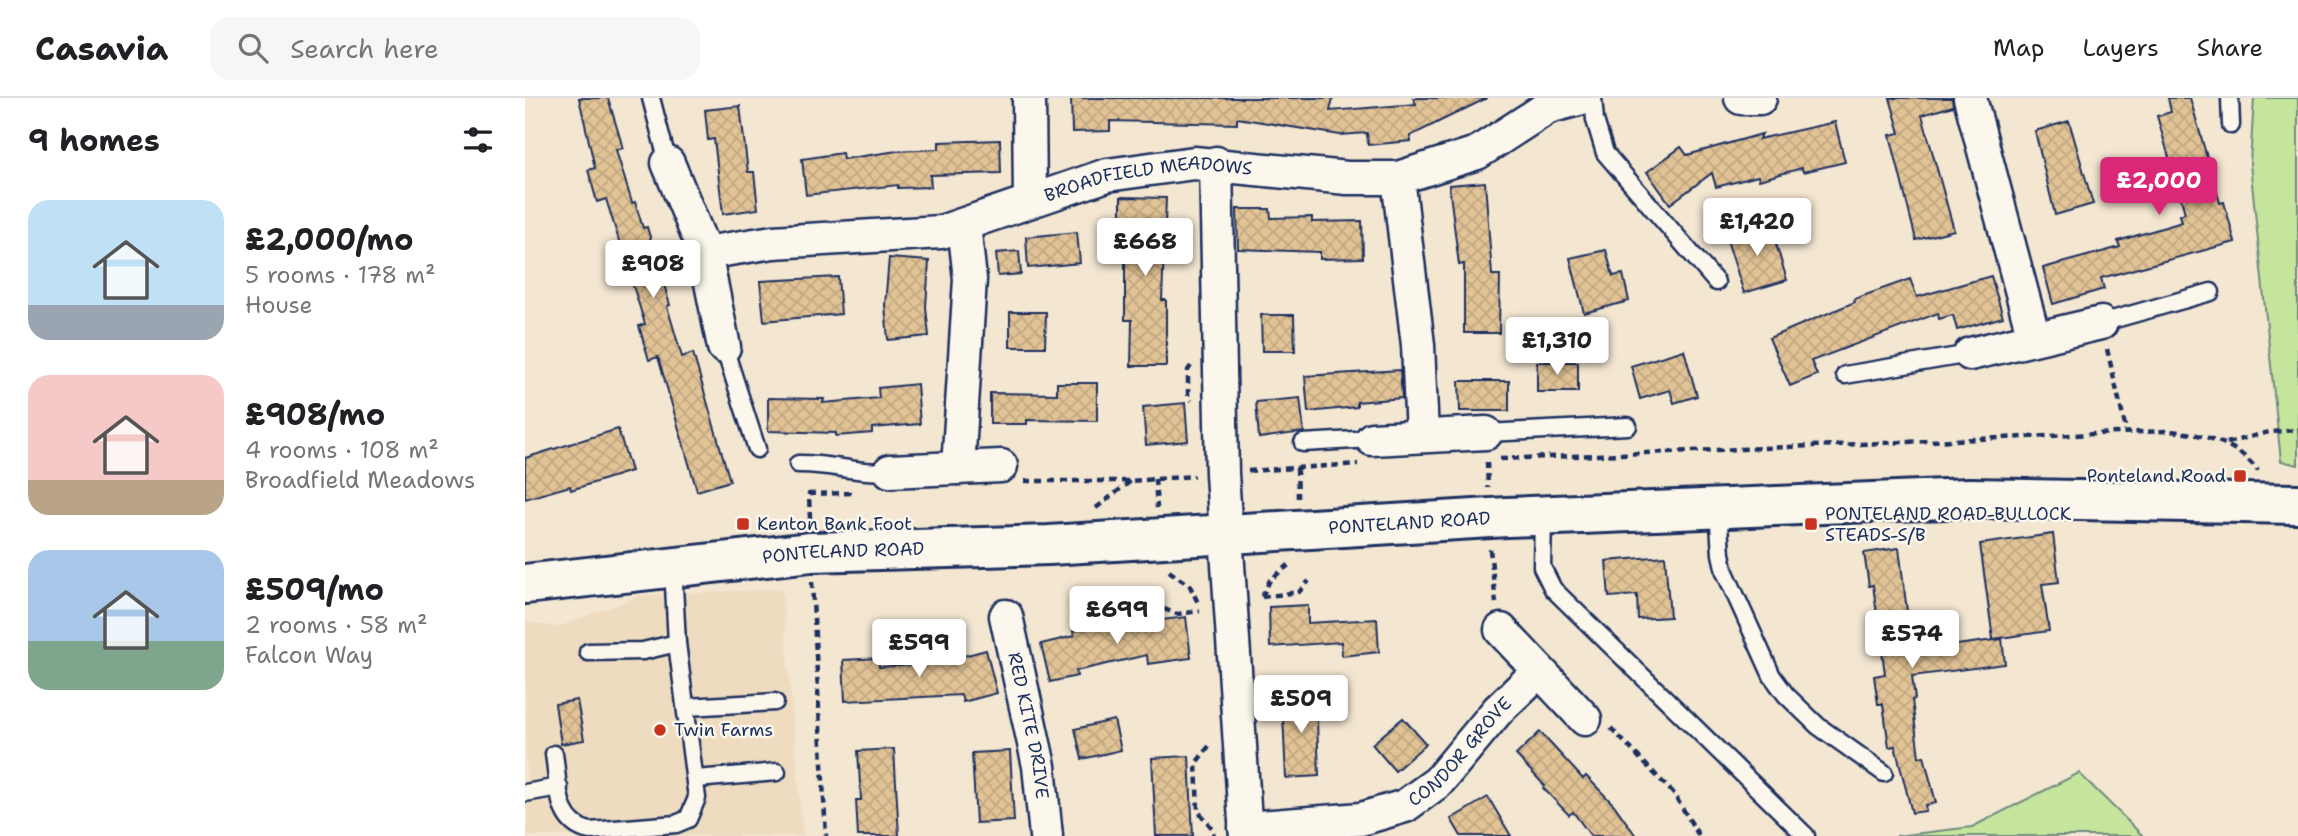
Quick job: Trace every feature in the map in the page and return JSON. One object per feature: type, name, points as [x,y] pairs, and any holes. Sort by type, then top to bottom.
[{"type":"main road","name":"PONTELAND ROAD","points":[[525,584],[673,567],[811,564],[1049,545],[1543,517],[1969,498],[2291,503]]},
{"type":"street","points":[[1029,98],[1030,201]]},
{"type":"street","name":"BROADFIELD MEADOWS","points":[[705,253],[773,242],[916,236],[964,225],[1107,175],[1216,163],[1347,178],[1398,178],[1477,153],[1544,103],[1581,98]]},
{"type":"street","points":[[1741,98],[1760,98]]},
{"type":"street","points":[[1970,98],[2034,338]]},
{"type":"street","points":[[669,163],[705,253],[724,347]]},
{"type":"street","points":[[1216,163],[1226,535],[1245,832]]},
{"type":"street","points":[[1398,178],[1416,320],[1422,435]]},
{"type":"street","points":[[958,468],[970,279],[964,225]]},
{"type":"street","points":[[1970,354],[2034,338],[2102,329]]},
{"type":"street","points":[[1367,452],[1422,435],[1480,447]]},
{"type":"street","points":[[890,471],[1001,466]]},
{"type":"street","name":"RED KITE DRIVE","points":[[1006,616],[1039,766],[1046,836]]},
{"type":"street","points":[[1501,630],[1585,719]]},
{"type":"street","name":"CONDOR GROVE","points":[[1245,832],[1361,819],[1405,806],[1438,782],[1498,710],[1539,671]]},
{"type":"lane","points":[[651,98],[669,163]]},
{"type":"lane","points":[[1593,98],[1595,120],[1605,153],[1716,282]]},
{"type":"lane","points":[[2230,98],[2231,124]]},
{"type":"lane","points":[[2102,329],[2211,292]]},
{"type":"lane","points":[[724,347],[757,449]]},
{"type":"lane","points":[[1846,375],[1970,354]]},
{"type":"lane","points":[[1480,447],[1628,426]]},
{"type":"lane","points":[[1303,443],[1367,452]]},
{"type":"lane","points":[[798,464],[823,465],[849,472],[890,471]]},
{"type":"lane","points":[[1718,509],[1725,572],[1772,676],[1804,715],[1884,772]]},
{"type":"lane","points":[[1543,517],[1542,567],[1553,589],[1806,836]]},
{"type":"lane","points":[[554,754],[563,814],[577,829],[632,829],[676,824],[688,819],[698,798],[677,643],[673,567]]},
{"type":"lane","points":[[588,652],[643,651],[677,643]]},
{"type":"lane","points":[[686,707],[775,702]]},
{"type":"lane","points":[[696,779],[777,772]]},
{"type":"lane","points":[[525,793],[559,787]]},
{"type":"path","points":[[2102,329],[2127,434]]},
{"type":"path","points":[[2227,444],[2269,432],[2298,430]]},
{"type":"path","points":[[1480,447],[1718,448],[2186,432],[2227,444],[2250,461],[2291,503]]},
{"type":"path","points":[[1243,471],[1367,452]]},
{"type":"path","points":[[1001,466],[1029,483],[1200,476]]},
{"type":"path","points":[[826,836],[809,494],[863,493]]},
{"type":"path","points":[[1490,537],[1493,588],[1501,630]]},
{"type":"path","points":[[1262,597],[1299,592],[1309,581]]},
{"type":"path","points":[[1130,596],[1177,614],[1200,611]]},
{"type":"path","points":[[1199,604],[1201,625]]},
{"type":"path","points":[[1585,719],[1602,720],[1674,794],[1699,836]]},
{"type":"path","points":[[1208,736],[1209,750],[1196,763],[1198,811],[1212,828],[1213,836]]},
{"type":"shaded area","name":"Twin Farms","points":[[782,589],[803,836],[527,836],[525,622],[558,627],[641,595]]},
{"type":"green space","points":[[2254,98],[2298,98],[2298,465],[2281,461],[2250,164]]},
{"type":"green space","points":[[2079,773],[2143,836],[1896,836],[1972,827]]},
{"type":"building","points":[[579,98],[608,98],[623,148],[616,150],[632,203],[635,202],[643,228],[647,227],[682,357],[693,353],[730,481],[697,491],[658,357],[649,360],[639,326],[645,324],[606,199],[597,202],[588,170],[595,168]]},
{"type":"building","points":[[1071,98],[1333,98],[1330,111],[1416,104],[1413,98],[1487,98],[1410,136],[1411,141],[1368,145],[1367,133],[1340,135],[1237,118],[1237,124],[1110,121],[1110,131],[1072,132]]},
{"type":"building","points":[[1890,98],[1952,98],[1953,106],[1922,115],[1954,230],[1916,240],[1890,135],[1900,133]]},
{"type":"building","points":[[2168,98],[2190,98],[2220,203],[2224,202],[2235,242],[2101,278],[2104,289],[2053,304],[2043,268],[2120,247],[2118,241],[2182,222],[2180,215],[2185,213],[2157,116],[2171,112]]},
{"type":"building","points":[[740,106],[748,172],[754,172],[758,209],[723,214],[714,139],[708,140],[705,110]]},
{"type":"building","points":[[2069,121],[2093,204],[2055,215],[2035,131]]},
{"type":"building","points":[[1835,122],[1845,162],[1803,172],[1802,168],[1759,180],[1758,176],[1716,187],[1712,173],[1670,204],[1647,172],[1681,147],[1687,155],[1762,134],[1759,139]]},
{"type":"building","points":[[1000,140],[1001,173],[930,175],[931,187],[898,188],[898,185],[806,195],[802,159],[842,153],[843,159],[897,151],[939,149],[939,142]]},
{"type":"building","points":[[1485,182],[1492,275],[1500,275],[1499,333],[1464,333],[1464,264],[1459,265],[1449,185]]},
{"type":"building","points":[[1121,197],[1166,198],[1162,300],[1166,300],[1166,366],[1131,366],[1132,320],[1125,320],[1125,219],[1121,220]]},
{"type":"building","points":[[1237,209],[1270,209],[1271,218],[1312,217],[1312,222],[1362,221],[1363,258],[1320,259],[1320,252],[1238,249]]},
{"type":"building","points":[[1770,224],[1787,280],[1744,293],[1726,237]]},
{"type":"building","points":[[1077,232],[1080,263],[1028,268],[1026,237]]},
{"type":"building","points":[[1606,250],[1613,276],[1623,274],[1629,301],[1584,313],[1570,258]]},
{"type":"building","points":[[1019,251],[1021,274],[998,276],[996,253]]},
{"type":"building","points":[[889,258],[929,261],[926,307],[929,336],[888,340],[885,305]]},
{"type":"building","points":[[1991,276],[2003,317],[1957,330],[1953,315],[1939,319],[1938,313],[1811,361],[1817,375],[1790,386],[1769,338],[1855,302],[1854,299],[1910,279],[1917,297]]},
{"type":"building","points":[[838,277],[841,314],[764,321],[760,281]]},
{"type":"building","points":[[1010,312],[1046,312],[1045,347],[1010,347]]},
{"type":"building","points":[[1261,315],[1294,315],[1295,351],[1262,351]]},
{"type":"building","points":[[1684,350],[1697,396],[1674,403],[1670,390],[1640,399],[1631,366]]},
{"type":"building","points":[[1537,362],[1578,362],[1578,392],[1537,392]]},
{"type":"building","points":[[1400,370],[1402,398],[1357,402],[1357,407],[1308,412],[1305,376]]},
{"type":"building","points":[[1459,381],[1509,381],[1509,411],[1460,411]]},
{"type":"building","points":[[1057,383],[1097,383],[1097,421],[1027,420],[1027,424],[990,424],[990,393],[1057,394]]},
{"type":"building","points":[[917,384],[920,424],[872,428],[872,433],[836,436],[836,433],[768,431],[768,398],[824,399],[823,403],[879,398],[878,388]]},
{"type":"building","points":[[1300,398],[1304,432],[1259,438],[1256,402]]},
{"type":"building","points":[[1185,403],[1188,441],[1146,445],[1143,407]]},
{"type":"building","points":[[618,429],[631,471],[571,490],[570,486],[525,499],[525,458]]},
{"type":"building","points":[[2053,534],[2059,582],[2042,584],[2049,631],[1993,639],[1980,544]]},
{"type":"building","points":[[1899,548],[1912,651],[2002,639],[2005,664],[1912,676],[1919,757],[1924,756],[1936,803],[1925,805],[1926,811],[1912,813],[1895,746],[1889,747],[1883,704],[1878,704],[1874,676],[1885,674],[1873,585],[1869,586],[1864,553]]},
{"type":"building","points":[[1665,556],[1670,617],[1638,619],[1637,595],[1609,597],[1606,561]]},
{"type":"building","points":[[1308,605],[1308,623],[1377,619],[1379,652],[1342,656],[1341,642],[1270,647],[1269,607]]},
{"type":"building","points":[[1186,617],[1191,658],[1148,664],[1147,655],[1076,671],[1077,676],[1050,682],[1041,644],[1074,636],[1073,631],[1112,622],[1113,626]]},
{"type":"building","points":[[986,650],[997,693],[963,702],[961,695],[845,701],[843,660],[879,658],[879,667],[934,664]]},
{"type":"building","points":[[1316,693],[1319,776],[1286,778],[1282,695]]},
{"type":"building","points":[[577,700],[584,740],[561,744],[555,704]]},
{"type":"building","points":[[1403,718],[1426,744],[1395,771],[1372,744]]},
{"type":"building","points":[[1114,720],[1121,750],[1082,759],[1075,729]]},
{"type":"building","points":[[1540,732],[1583,779],[1586,776],[1614,805],[1636,836],[1591,836],[1573,812],[1569,815],[1543,788],[1545,786],[1516,755]]},
{"type":"building","points":[[894,749],[899,836],[858,836],[856,800],[861,800],[858,751]]},
{"type":"building","points":[[1010,751],[1014,821],[976,823],[972,753]]},
{"type":"building","points":[[1189,756],[1193,836],[1156,836],[1152,758]]},
{"type":"building","points":[[1488,797],[1511,836],[1461,836],[1451,819]]},
{"type":"place","name":"Ponteland Road","points":[[2240,476]]},
{"type":"place","name":"Kenton Bank Foot","points":[[743,524]]},
{"type":"place","name":"PONTELAND ROAD-BULLOCK STEADS-S/B","points":[[1811,524]]},
{"type":"place","name":"Twin Farms","points":[[660,730]]}]
